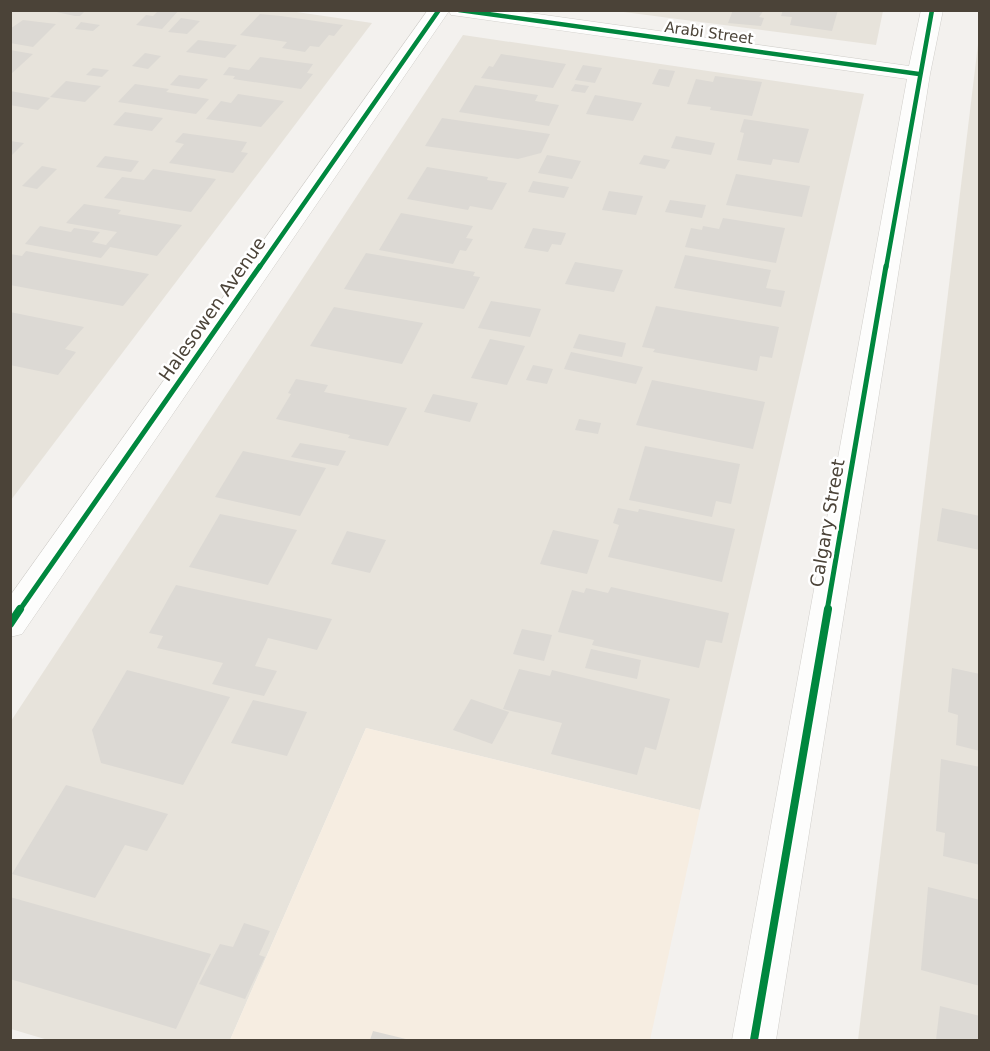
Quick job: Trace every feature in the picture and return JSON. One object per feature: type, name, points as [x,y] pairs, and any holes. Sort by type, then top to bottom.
[{"type":"street","name":"Halesowen Avenue","points":[[10,624],[439,10]]},
{"type":"street","name":"Arabi Street","points":[[459,10],[919,74]]},
{"type":"street","name":"Calgary Street","points":[[754,1041],[919,74],[932,10]]},
{"type":"shaded area","points":[[283,10],[372,23],[11,500],[11,11]]},
{"type":"shaded area","points":[[616,11],[883,11],[876,45]]},
{"type":"shaded area","points":[[463,35],[864,94],[700,810],[366,728],[230,1040],[48,1040],[11,1029],[11,721]]},
{"type":"shaded area","points":[[979,36],[979,1040],[858,1040]]},
{"type":"shaded area","points":[[366,728],[700,810],[650,1040],[230,1040]]},
{"type":"building","points":[[47,10],[86,10],[80,16],[75,16]]},
{"type":"building","points":[[159,10],[179,10],[162,29],[136,25],[146,15],[153,16]]},
{"type":"building","points":[[733,10],[764,10],[759,17],[764,18],[761,26],[728,23]]},
{"type":"building","points":[[783,10],[838,10],[832,31],[790,25],[792,17],[781,16]]},
{"type":"building","points":[[260,14],[343,25],[334,36],[329,35],[319,47],[310,46],[305,52],[282,48],[287,42],[240,35]]},
{"type":"building","points":[[181,18],[200,21],[187,34],[168,32]]},
{"type":"building","points":[[23,20],[56,24],[33,47],[10,43],[10,29]]},
{"type":"building","points":[[81,22],[100,25],[93,31],[75,29]]},
{"type":"building","points":[[198,40],[237,45],[225,58],[186,52]]},
{"type":"building","points":[[10,50],[33,54],[10,75]]},
{"type":"building","points":[[145,53],[161,56],[148,69],[132,66]]},
{"type":"building","points":[[501,54],[566,64],[553,88],[481,78],[489,66],[493,67]]},
{"type":"building","points":[[260,57],[313,64],[307,73],[313,74],[301,89],[233,79],[235,76],[223,75],[229,67],[249,70]]},
{"type":"building","points":[[583,65],[602,68],[595,83],[575,80]]},
{"type":"building","points":[[93,68],[109,70],[102,77],[86,75]]},
{"type":"building","points":[[659,69],[675,71],[669,87],[652,84]]},
{"type":"building","points":[[179,75],[208,79],[199,89],[170,85]]},
{"type":"building","points":[[715,76],[762,82],[752,116],[687,104],[696,79],[713,82]]},
{"type":"building","points":[[66,81],[101,86],[85,102],[50,97]]},
{"type":"building","points":[[135,84],[169,89],[166,92],[209,99],[196,114],[118,102]]},
{"type":"building","points":[[575,84],[589,86],[585,93],[571,91]]},
{"type":"building","points":[[475,85],[538,95],[535,101],[559,105],[549,126],[459,112]]},
{"type":"building","points":[[10,91],[50,98],[38,110],[10,105]]},
{"type":"building","points":[[238,94],[284,101],[261,127],[206,119],[221,101],[231,103]]},
{"type":"building","points":[[595,95],[642,103],[633,121],[586,114]]},
{"type":"building","points":[[125,112],[163,118],[152,131],[113,125]]},
{"type":"building","points":[[442,118],[550,134],[541,153],[518,159],[425,146]]},
{"type":"building","points":[[744,119],[809,129],[799,163],[773,159],[771,165],[737,160],[744,133],[740,132]]},
{"type":"building","points":[[183,133],[247,142],[241,152],[248,153],[233,173],[169,163],[184,144],[175,142]]},
{"type":"building","points":[[676,136],[715,143],[711,155],[671,148]]},
{"type":"building","points":[[10,141],[24,143],[10,157]]},
{"type":"building","points":[[547,155],[581,161],[572,179],[538,173]]},
{"type":"building","points":[[644,155],[670,160],[665,169],[639,164]]},
{"type":"building","points":[[105,156],[139,161],[131,172],[96,167]]},
{"type":"building","points":[[42,166],[57,169],[37,189],[22,186]]},
{"type":"building","points":[[427,167],[488,177],[487,180],[507,183],[492,210],[470,206],[468,210],[407,199]]},
{"type":"building","points":[[153,169],[216,179],[191,212],[104,198],[122,177],[144,180]]},
{"type":"building","points":[[736,174],[810,186],[802,217],[726,205]]},
{"type":"building","points":[[533,181],[569,187],[564,198],[528,192]]},
{"type":"building","points":[[609,191],[643,196],[636,215],[602,210]]},
{"type":"building","points":[[670,200],[706,205],[702,218],[665,212]]},
{"type":"building","points":[[84,204],[121,210],[118,214],[182,225],[157,256],[110,247],[101,258],[25,244],[40,226],[71,232],[74,228],[100,232],[92,242],[106,245],[117,232],[66,223]]},
{"type":"building","points":[[401,213],[473,226],[466,238],[473,239],[466,251],[460,250],[453,264],[379,250]]},
{"type":"building","points":[[723,218],[785,228],[776,263],[685,247],[691,228],[702,230],[703,226],[719,229]]},
{"type":"building","points":[[533,228],[566,233],[561,245],[552,244],[548,252],[524,248]]},
{"type":"building","points":[[26,251],[149,274],[123,306],[10,285],[10,254],[22,256]]},
{"type":"building","points":[[366,253],[475,272],[473,276],[480,277],[464,309],[344,289]]},
{"type":"building","points":[[685,255],[771,270],[766,288],[785,291],[781,307],[674,288]]},
{"type":"building","points":[[575,262],[623,270],[614,292],[565,284]]},
{"type":"building","points":[[491,301],[541,309],[530,337],[478,328]]},
{"type":"building","points":[[656,306],[779,327],[772,358],[760,356],[757,371],[653,352],[655,349],[642,347]]},
{"type":"building","points":[[334,307],[423,323],[402,364],[310,346]]},
{"type":"building","points":[[10,312],[84,327],[65,349],[76,352],[58,375],[10,365]]},
{"type":"building","points":[[579,334],[626,343],[622,357],[573,348]]},
{"type":"building","points":[[490,339],[525,346],[507,385],[471,378]]},
{"type":"building","points":[[571,352],[643,367],[636,384],[564,369]]},
{"type":"building","points":[[533,365],[553,369],[547,384],[526,380]]},
{"type":"building","points":[[296,379],[328,385],[324,392],[407,408],[388,446],[276,419],[291,394],[288,393]]},
{"type":"building","points":[[652,380],[765,402],[753,449],[636,425]]},
{"type":"building","points":[[433,394],[478,403],[470,422],[424,412]]},
{"type":"building","points":[[579,419],[601,423],[598,434],[575,430]]},
{"type":"building","points":[[300,443],[346,451],[338,466],[291,457]]},
{"type":"building","points":[[645,446],[740,464],[731,504],[716,501],[712,517],[629,500]]},
{"type":"building","points":[[243,451],[326,468],[300,516],[215,497]]},
{"type":"building","points":[[618,508],[638,512],[639,509],[735,529],[722,582],[608,557],[619,525],[613,523]]},
{"type":"building","points":[[942,508],[980,516],[980,550],[937,541]]},
{"type":"building","points":[[220,514],[297,530],[268,585],[189,567]]},
{"type":"building","points":[[553,530],[599,540],[587,574],[540,564]]},
{"type":"building","points":[[347,531],[386,540],[370,573],[331,564]]},
{"type":"building","points":[[176,585],[332,619],[317,650],[268,638],[255,666],[277,671],[264,696],[212,684],[223,663],[157,648],[163,636],[149,633]]},
{"type":"building","points":[[611,587],[729,613],[722,643],[706,640],[699,668],[592,645],[594,640],[558,632],[572,590],[584,593],[586,588],[608,593]]},
{"type":"building","points":[[522,629],[552,635],[544,661],[513,654]]},
{"type":"building","points":[[591,649],[641,660],[637,679],[585,668]]},
{"type":"building","points":[[952,668],[980,674],[980,751],[956,745],[958,715],[948,712]]},
{"type":"building","points":[[519,669],[550,676],[552,670],[670,699],[656,750],[645,747],[637,775],[551,754],[562,723],[503,709]]},
{"type":"building","points":[[127,670],[230,697],[183,785],[101,763],[92,730]]},
{"type":"building","points":[[471,699],[509,712],[492,744],[453,730]]},
{"type":"building","points":[[253,700],[307,712],[287,756],[231,743]]},
{"type":"building","points":[[941,759],[980,767],[980,865],[943,856],[945,833],[936,831]]},
{"type":"building","points":[[66,785],[168,814],[147,851],[125,845],[95,898],[12,874]]},
{"type":"building","points":[[928,887],[980,900],[980,986],[921,970]]},
{"type":"building","points":[[10,897],[211,954],[176,1029],[10,979]]},
{"type":"building","points":[[244,923],[270,931],[259,955],[265,957],[245,999],[199,984],[220,944],[233,947]]},
{"type":"building","points":[[940,1006],[980,1016],[980,1040],[936,1040]]},
{"type":"building","points":[[373,1031],[410,1040],[370,1040]]},
{"type":"cycle path","points":[[10,624],[439,10]]},
{"type":"cycle path","points":[[459,10],[919,74]]},
{"type":"cycle path","points":[[754,1040],[919,74],[932,10]]}]
